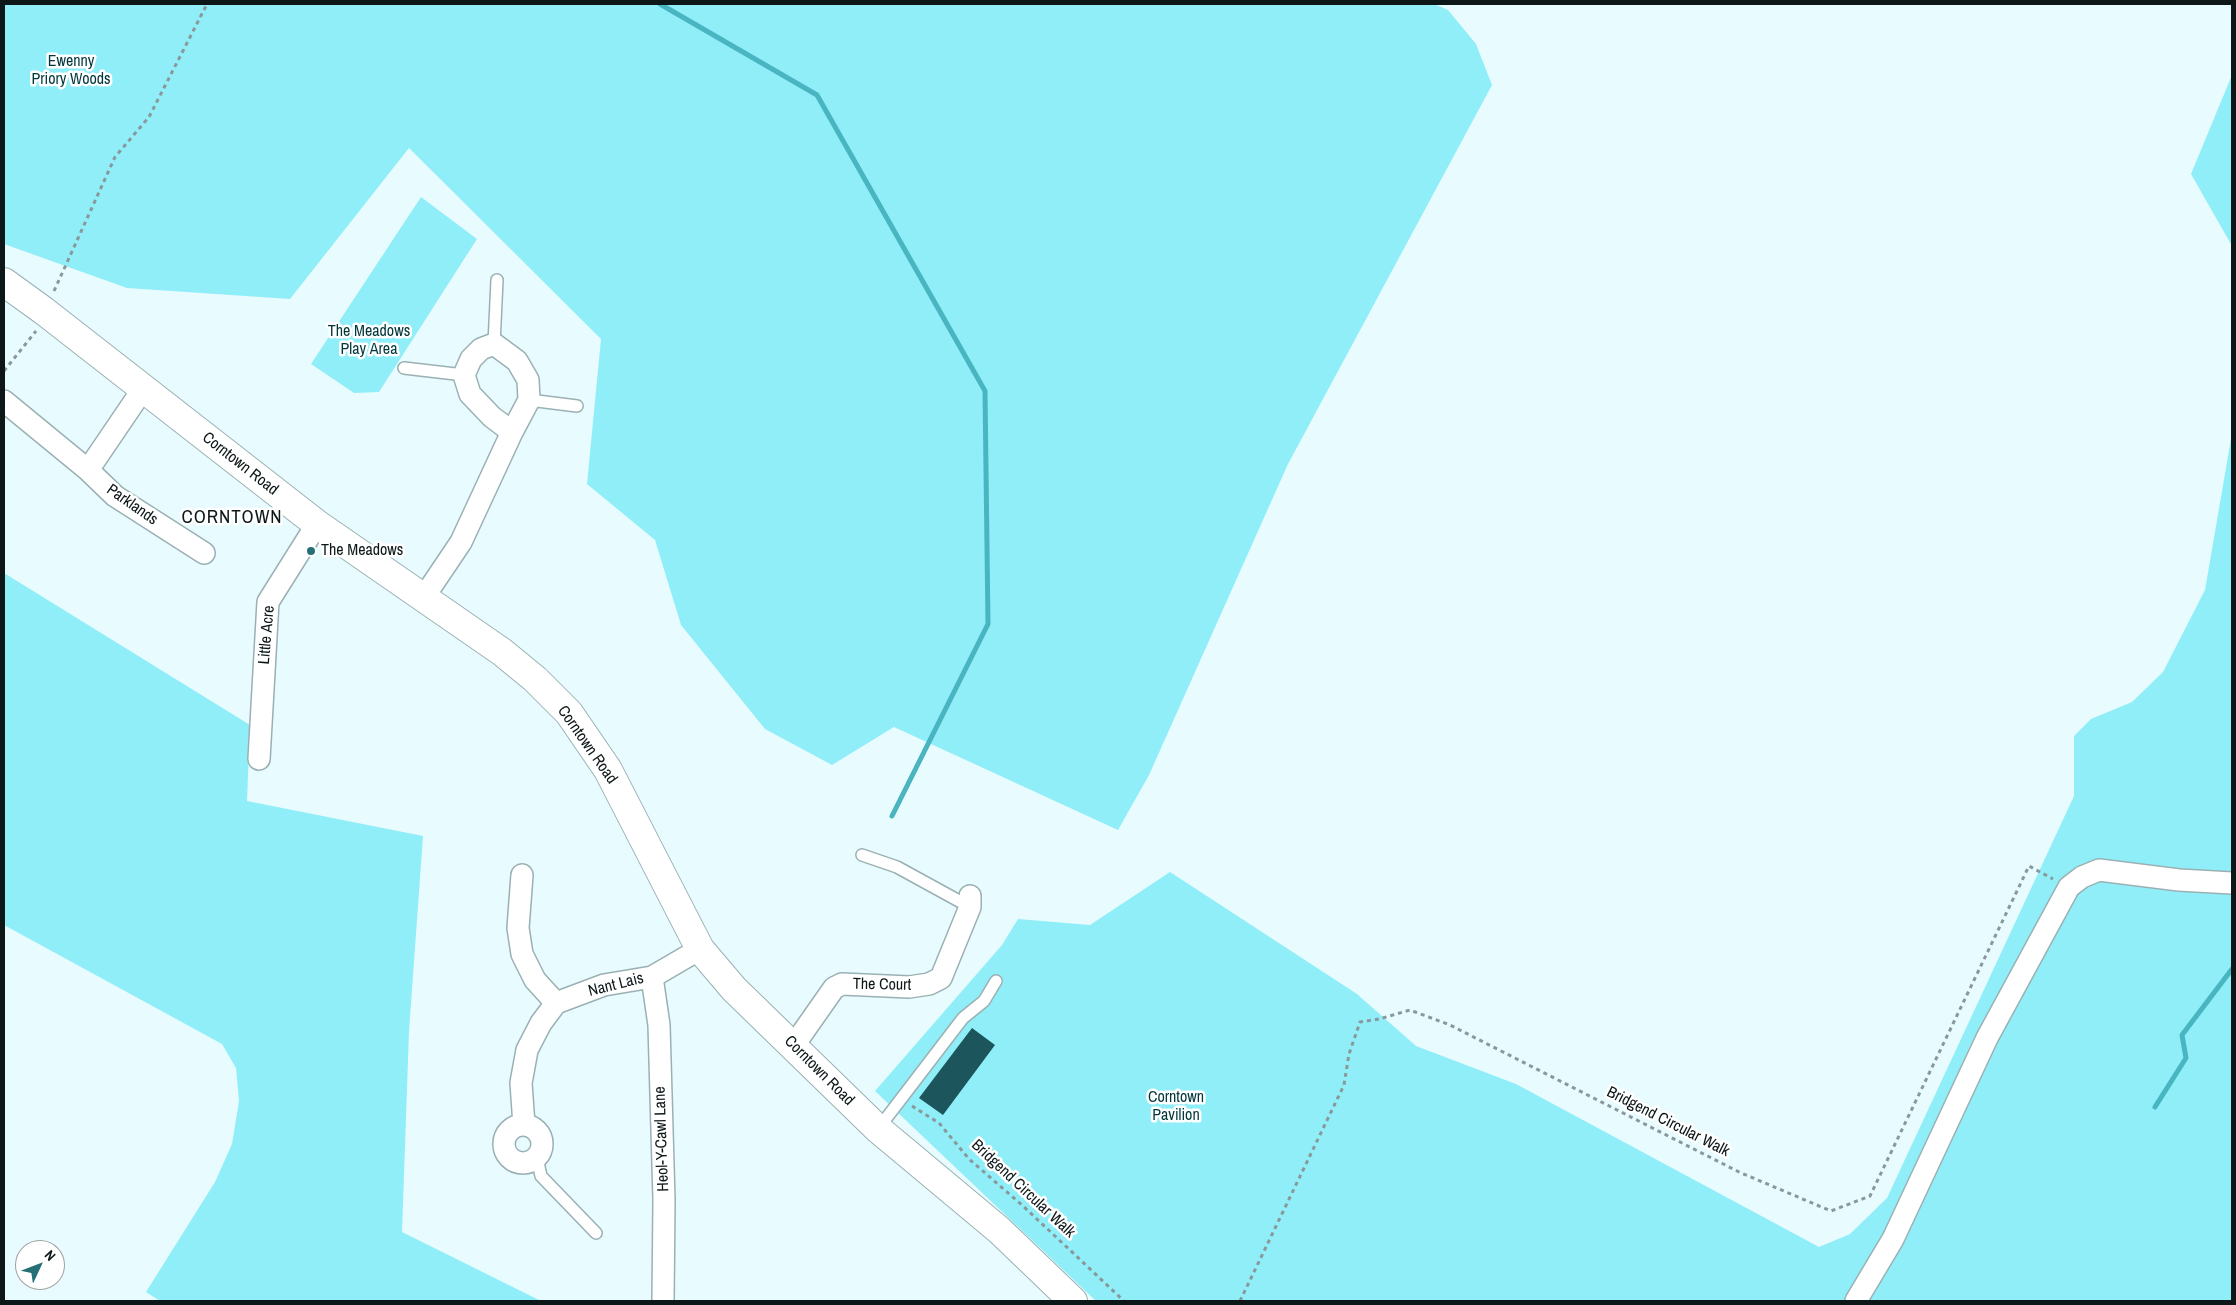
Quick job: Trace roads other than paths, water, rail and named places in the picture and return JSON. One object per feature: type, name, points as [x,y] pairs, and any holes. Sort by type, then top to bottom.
[{"type":"main road","name":"Corntown Road","points":[[4,282],[44,311],[317,524],[502,652],[535,679],[569,713],[608,770],[700,949],[734,989],[878,1129],[999,1230],[1073,1301]]},
{"type":"street","points":[[424,597],[461,542],[528,400],[528,380],[517,361],[494,344],[482,349],[471,359],[464,375],[470,394],[492,417],[512,432]]},
{"type":"street","points":[[88,470],[143,389]]},
{"type":"street","name":"Parklands","points":[[4,401],[88,470],[115,496],[204,553]]},
{"type":"street","name":"Little Acre","points":[[259,759],[268,602],[317,524]]},
{"type":"street","points":[[1856,1301],[1893,1239],[1987,1038],[2069,887],[2082,877],[2099,870],[2179,880],[2232,883]]},
{"type":"street","points":[[522,875],[518,928],[522,954],[535,980],[556,1003],[541,1022],[527,1050],[521,1083],[524,1125]]},
{"type":"street","name":"The Court","points":[[794,1046],[834,988],[842,984],[909,987],[928,984],[941,978],[970,902]]},
{"type":"street","name":"Nant Lais","points":[[556,1003],[604,985],[652,977],[700,949]]},
{"type":"street","name":"Heol-Y-Cawl Lane","points":[[652,977],[659,1034],[664,1200],[662,1301]]},
{"type":"street","points":[[524,1125],[536,1130],[540,1136],[542,1149],[537,1158],[532,1162],[518,1163],[507,1156],[504,1150],[505,1135],[512,1128],[524,1125]]},
{"type":"lane","points":[[494,344],[498,280]]},
{"type":"lane","points":[[404,368],[464,375]]},
{"type":"lane","points":[[528,400],[577,406]]},
{"type":"lane","points":[[862,854],[896,867],[970,902]]},
{"type":"lane","points":[[878,1129],[964,1018],[984,1001],[996,981]]},
{"type":"lane","points":[[537,1158],[541,1176],[596,1233]]},
{"type":"waterway","points":[[660,4],[817,95],[985,391],[988,624],[892,816]]},
{"type":"waterway","points":[[2155,1107],[2186,1058],[2182,1035],[2232,969]]},
{"type":"place","name":"The Meadows","points":[[311,551]]},
{"type":"district","name":"CORNTOWN","points":[[232,518]]},
{"type":"park label","name":"Ewenny Priory Woods","points":[[71,71]]},
{"type":"park label","name":"The Meadows Play Area","points":[[369,341]]},
{"type":"park label","name":"Corntown Pavilion","points":[[1176,1107]]}]
